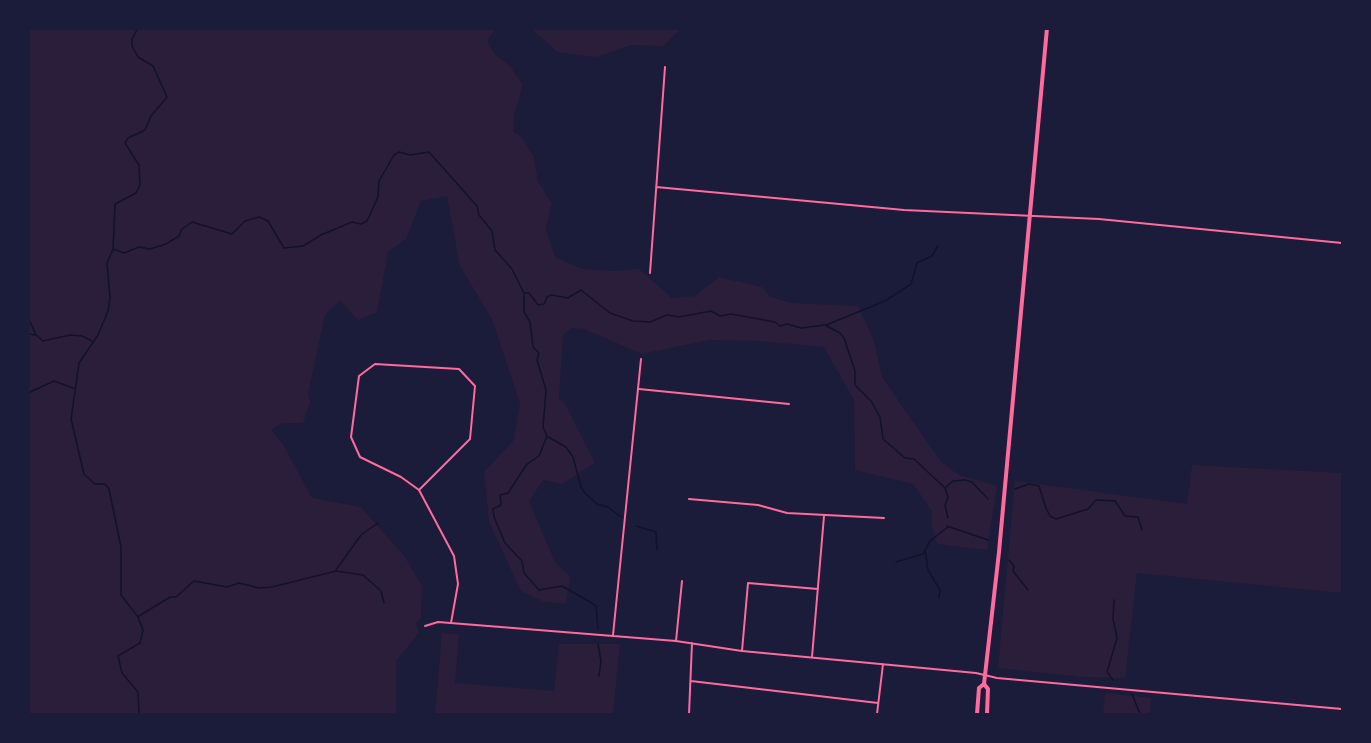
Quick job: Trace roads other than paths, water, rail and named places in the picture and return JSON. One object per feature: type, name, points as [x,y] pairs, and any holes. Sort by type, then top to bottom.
[{"type":"main road","points":[[977,714],[979,688],[984,684],[999,552],[1047,28]]},
{"type":"main road","points":[[984,684],[988,689],[987,714]]},
{"type":"street","points":[[650,273],[665,67]]},
{"type":"street","points":[[656,187],[904,210],[1099,219],[1342,243]]},
{"type":"street","points":[[612,636],[641,358]]},
{"type":"street","points":[[419,490],[470,439],[475,386],[459,369],[375,364],[358,376],[351,437],[360,457],[401,477],[419,490],[454,556],[458,584],[451,623]]},
{"type":"street","points":[[638,388],[789,404]]},
{"type":"street","points":[[689,499],[758,506],[787,513],[884,518]]},
{"type":"street","points":[[812,658],[824,516]]},
{"type":"street","points":[[676,641],[682,581]]},
{"type":"street","points":[[742,651],[748,583],[818,589]]},
{"type":"street","points":[[425,626],[438,622],[676,641],[742,651],[976,673],[985,676],[1342,709]]},
{"type":"street","points":[[689,714],[692,643]]},
{"type":"street","points":[[877,714],[882,664]]},
{"type":"street","points":[[691,681],[878,703]]},
{"type":"waterway","points":[[138,28],[132,39],[132,46],[138,57],[153,66],[167,97],[151,116],[145,130],[128,138],[125,143],[139,165],[140,185],[136,193],[115,204],[113,249],[107,263],[110,298],[108,311],[98,335],[79,363],[71,419],[84,474],[95,484],[105,484],[109,489],[121,547],[121,595],[138,617],[143,630],[140,643],[118,656],[122,673],[138,692],[139,714]]},
{"type":"waterway","points":[[113,249],[124,253],[139,247],[150,249],[166,244],[179,236],[182,229],[192,222],[232,234],[245,221],[259,217],[268,221],[284,248],[303,246],[321,235],[352,222],[361,224],[367,221],[378,197],[379,181],[394,155],[399,152],[410,155],[429,152],[477,206],[479,215],[492,231],[495,250],[512,269],[524,293],[529,293],[538,305],[544,304],[547,297],[551,295],[568,298],[581,290],[610,313],[633,321],[650,322],[667,315],[679,317],[711,311],[720,316],[731,314],[775,322],[780,326],[787,324],[801,328],[825,325],[840,333],[844,338],[855,371],[855,385],[871,401],[880,417],[883,439],[905,458],[914,459],[945,488],[948,497],[945,506],[948,518]]},
{"type":"waterway","points":[[826,325],[885,301],[911,284],[917,263],[932,256],[938,246]]},
{"type":"waterway","points":[[524,295],[524,312],[530,322],[533,347],[539,353],[537,360],[546,390],[543,427],[547,436],[539,456],[527,464],[508,493],[500,495],[501,505],[493,509],[494,517],[505,543],[522,561],[524,573],[539,590],[562,586],[590,602],[596,606],[598,629]]},
{"type":"waterway","points":[[28,317],[36,335],[43,341],[70,335],[82,336],[92,341]]},
{"type":"waterway","points":[[28,334],[36,335]]},
{"type":"waterway","points":[[28,393],[54,381],[73,388]]},
{"type":"waterway","points":[[548,437],[566,447],[573,457],[581,487],[585,493],[597,504],[608,507],[621,517]]},
{"type":"waterway","points":[[945,488],[953,481],[965,480],[972,482],[988,499]]},
{"type":"waterway","points":[[1015,489],[1029,484],[1039,486],[1050,516],[1056,519],[1088,509],[1096,500],[1115,501],[1125,516],[1138,517],[1142,530]]},
{"type":"waterway","points":[[336,570],[361,535],[378,523]]},
{"type":"waterway","points":[[636,526],[656,532],[657,550]]},
{"type":"waterway","points":[[947,526],[988,540]]},
{"type":"waterway","points":[[896,562],[923,554],[930,541],[948,527]]},
{"type":"waterway","points":[[925,550],[928,570],[940,590],[939,598]]},
{"type":"waterway","points":[[1009,560],[1014,566],[1013,571],[1028,590]]},
{"type":"waterway","points":[[139,616],[170,597],[176,597],[194,581],[227,587],[239,583],[259,588],[272,587],[336,571],[363,575],[381,591],[384,603]]},
{"type":"waterway","points":[[1113,680],[1107,672],[1117,638],[1113,619],[1114,600]]},
{"type":"waterway","points":[[598,644],[601,661],[599,676]]},
{"type":"waterway","points":[[1132,694],[1140,714]]}]
